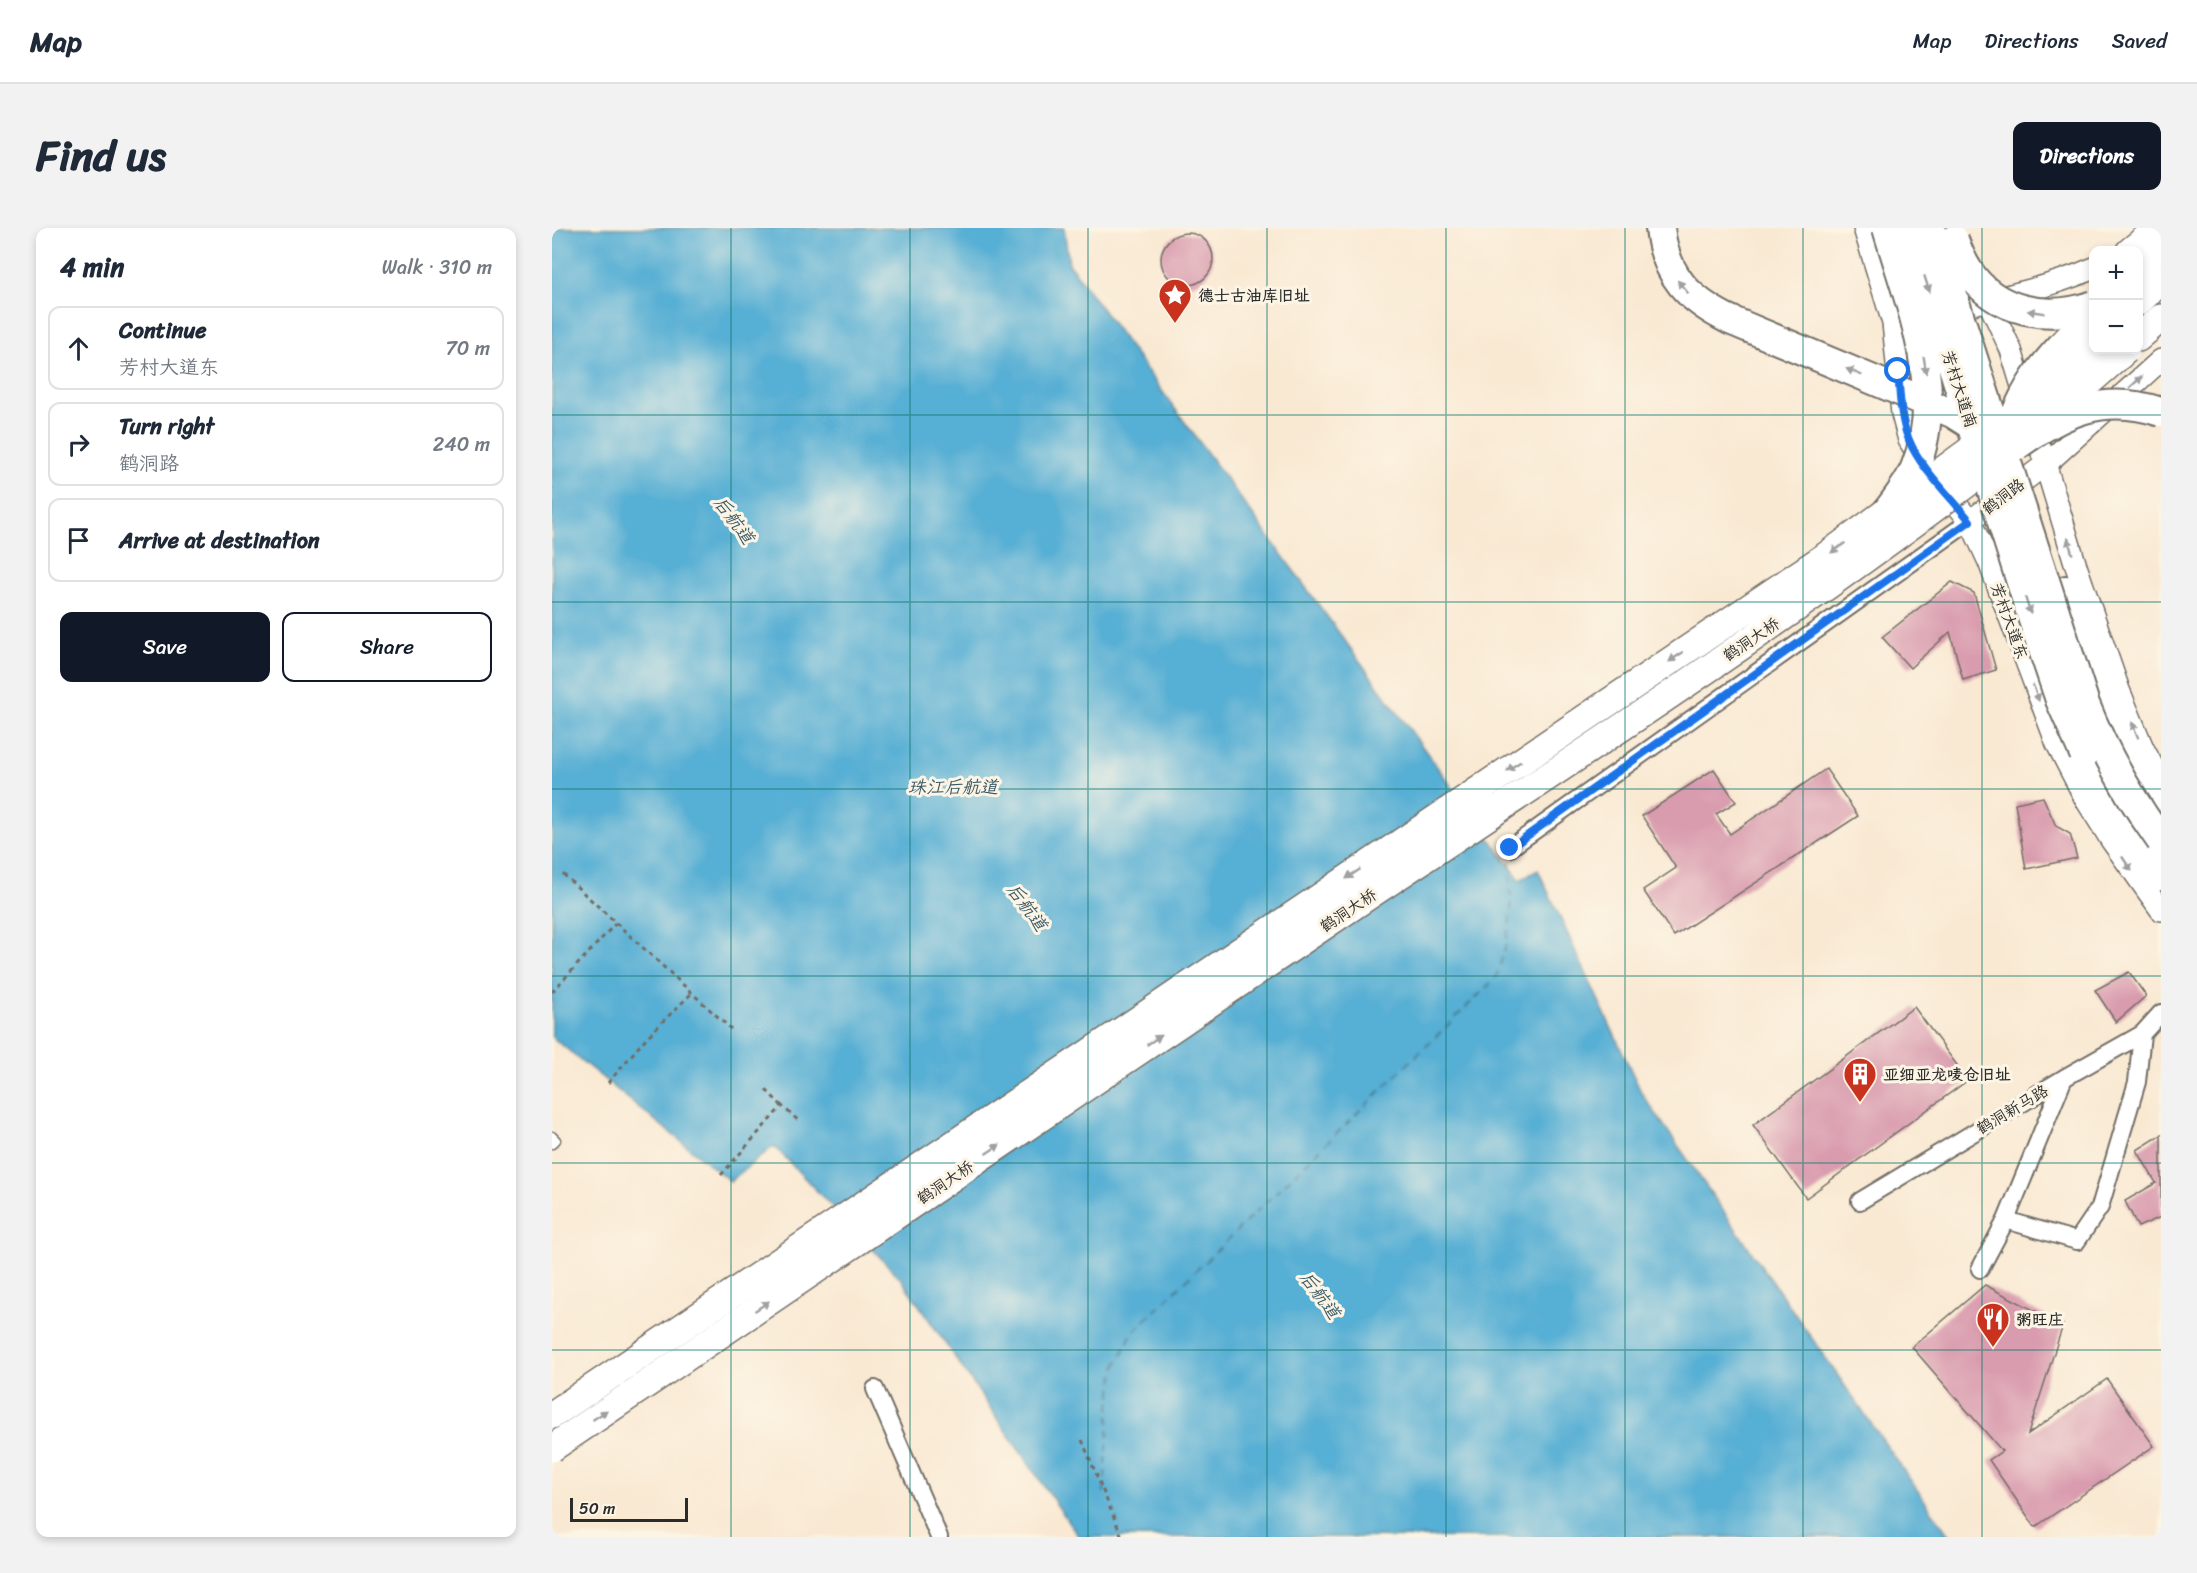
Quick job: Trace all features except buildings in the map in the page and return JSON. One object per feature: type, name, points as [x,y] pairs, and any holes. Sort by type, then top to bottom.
[{"type":"highway","points":[[1660,228],[1664,250],[1676,278],[1684,289],[1705,307],[1963,418],[1991,441],[2004,463],[2013,487]]},
{"type":"highway","points":[[1886,514],[1905,488],[1916,466],[1923,439],[1927,398],[1924,357],[1887,228]]},
{"type":"highway","name":"芳村大道南","points":[[1909,228],[2011,550]]},
{"type":"highway","name":"芳村大道南","points":[[1931,228],[1984,396]]},
{"type":"highway","points":[[1950,228],[1968,271],[1998,299],[2020,309],[2045,313],[2069,312],[2089,306]]},
{"type":"highway","points":[[2143,267],[2161,249]]},
{"type":"highway","points":[[2011,550],[2003,518],[2001,490],[2001,474],[2010,432],[2022,400],[2039,371],[2058,347],[2089,319]]},
{"type":"highway","points":[[1984,396],[2094,729],[2127,791],[2161,841]]},
{"type":"highway","points":[[1984,396],[2029,490],[2112,723],[2135,770],[2161,810]]},
{"type":"highway","points":[[2016,446],[2046,426],[2083,409],[2119,404],[2134,405],[2161,412]]},
{"type":"highway","name":"芳村大道东","points":[[2011,550],[2060,700],[2084,754],[2100,786],[2127,829],[2161,876]]},
{"type":"main road","points":[[2141,300],[2161,281]]},
{"type":"main road","points":[[2143,334],[2161,318]]},
{"type":"main road","name":"鹤洞大桥","points":[[552,1415],[1826,556],[1998,430],[2089,348]]},
{"type":"main road","name":"鹤洞大桥","points":[[552,1448],[1151,1042],[1748,642],[1887,544],[2016,446],[2121,354]]},
{"type":"street","points":[[1864,228],[1893,323],[1989,302],[2089,270]]},
{"type":"street","points":[[1960,228],[1973,270],[2011,350],[2076,566],[2119,690],[2143,748],[2161,783]]},
{"type":"street","points":[[2132,246],[2154,228]]},
{"type":"street","name":"芳村大道东","points":[[1893,323],[1902,414],[1909,440],[1925,466],[1970,521],[1989,562],[2057,744],[2111,840],[2161,910]]},
{"type":"street","name":"鹤洞路","points":[[1510,848],[1970,521],[2046,464],[2161,360]]},
{"type":"street","name":"鹤洞新马路","points":[[1860,1201],[2064,1078],[2142,1034],[2161,1013]]},
{"type":"street","points":[[2006,1220],[2078,1241],[2100,1207],[2137,1082],[2142,1034]]},
{"type":"street","points":[[1980,1269],[2006,1220],[2064,1078]]},
{"type":"street","points":[[875,1389],[939,1537]]},
{"type":"lane","points":[[552,1136],[556,1140],[552,1144]]},
{"type":"path","points":[[563,874],[731,1029]]},
{"type":"path","points":[[552,992],[616,923]]},
{"type":"path","points":[[608,1083],[646,1038],[692,993]]},
{"type":"path","points":[[766,1090],[800,1122]]},
{"type":"path","points":[[721,1174],[782,1106]]},
{"type":"path","points":[[1082,1440],[1122,1537]]},
{"type":"water","name":"珠江后航道","points":[[552,228],[1064,228],[1069,264],[1520,880],[1538,870],[1642,1094],[1950,1537],[1079,1537],[901,1279],[774,1146],[730,1181],[552,1037]]},
{"type":"ferry route","points":[[1104,1493],[1115,1369],[1132,1333],[1496,978],[1506,944],[1511,912],[1510,855]]},
{"type":"place","name":"德士古油库旧址","points":[[1175,324]]},
{"type":"place","name":"亚细亚龙唛仓旧址","points":[[1860,1103]]},
{"type":"place","name":"粥旺庄","points":[[1993,1348]]},
{"type":"route","points":[[1510,848],[1970,521],[1925,466],[1909,440],[1902,414],[1898,371]]},
{"type":"water label","name":"后航道","points":[[734,520]]},
{"type":"water label","name":"后航道","points":[[1027,907]]},
{"type":"water label","name":"后航道","points":[[1320,1295]]}]
